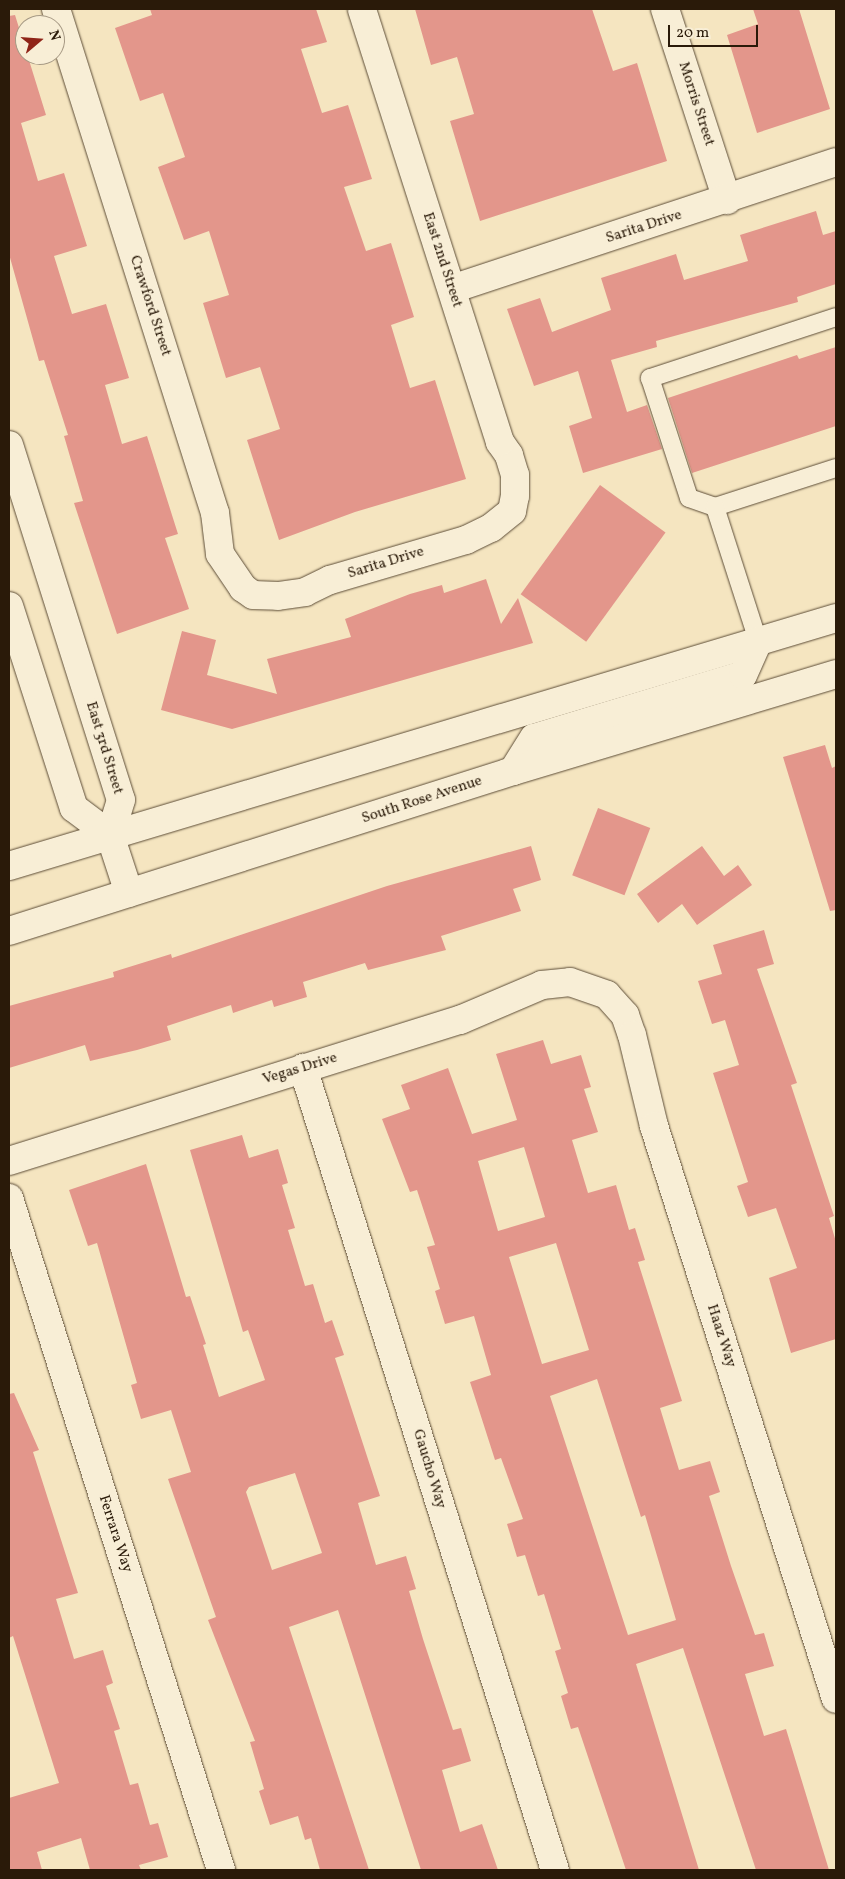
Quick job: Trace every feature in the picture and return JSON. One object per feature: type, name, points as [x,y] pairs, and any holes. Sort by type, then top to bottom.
[{"type":"street","name":"Crawford Street","points":[[56,9],[215,513],[220,554],[233,578],[253,594]]},
{"type":"street","name":"East 2nd Street","points":[[362,9],[500,442],[510,456],[515,476],[512,511]]},
{"type":"street","name":"Morris Street","points":[[665,9],[727,200]]},
{"type":"street","name":"Sarita Drive","points":[[452,289],[727,200],[836,162]]},
{"type":"street","name":"East 3rd Street","points":[[9,445],[121,800],[110,834]]},
{"type":"street","name":"Sarita Drive","points":[[253,594],[305,592],[330,580],[466,540],[491,528],[512,511]]},
{"type":"street","points":[[9,606],[74,808],[110,834],[129,894]]},
{"type":"street","points":[[9,866],[110,834],[836,618]]},
{"type":"street","points":[[513,771],[534,738],[743,675],[758,641]]},
{"type":"street","name":"South Rose Avenue","points":[[9,931],[513,771],[836,674]]},
{"type":"street","name":"Vegas Drive","points":[[9,1161],[460,1020],[542,985],[570,982],[591,987]]},
{"type":"street","name":"Haaz Way","points":[[591,987],[607,995],[625,1015],[632,1035],[654,1126],[836,1699]]},
{"type":"street","name":"Gaucho Way","points":[[303,1068],[555,1870]]},
{"type":"street","name":"Ferrara Way","points":[[9,1198],[221,1870]]},
{"type":"lane","points":[[836,317],[650,378],[689,498],[716,508],[836,468]]},
{"type":"lane","points":[[716,508],[758,641]]},
{"type":"building","points":[[150,9],[316,9],[327,42],[301,49],[322,113],[348,105],[372,179],[344,187],[366,251],[391,243],[414,317],[391,325],[410,388],[435,380],[466,479],[355,512],[279,540],[247,440],[280,429],[260,367],[226,378],[203,303],[229,295],[209,231],[184,240],[158,167],[185,157],[163,93],[140,101],[115,28],[152,15]]},
{"type":"building","points":[[415,9],[592,9],[613,71],[637,63],[667,161],[480,221],[450,121],[474,114],[457,57],[431,65]]},
{"type":"building","points":[[753,9],[799,9],[830,109],[757,133],[727,35],[758,24]]},
{"type":"building","points":[[15,15],[15,65],[30,65],[46,115],[21,123],[38,181],[64,173],[87,246],[54,256],[72,314],[106,304],[129,378],[105,385],[122,444],[147,436],[178,534],[165,538],[189,609],[117,634],[74,503],[83,501],[64,436],[68,435],[44,360],[39,361],[9,254],[9,16]]},
{"type":"building","points":[[816,211],[823,235],[836,231],[836,284],[797,297],[798,302],[656,341],[657,347],[611,360],[627,412],[647,405],[662,449],[583,473],[569,426],[592,418],[578,371],[534,386],[507,309],[540,298],[552,332],[611,310],[601,278],[676,254],[684,280],[748,261],[740,235]]},
{"type":"building","points":[[836,347],[836,426],[692,473],[668,398],[797,355],[799,359]]},
{"type":"building","points":[[600,485],[666,533],[586,642],[521,594]]},
{"type":"building","points":[[486,579],[501,624],[518,598],[533,643],[232,729],[161,710],[182,631],[216,640],[207,675],[277,694],[267,659],[351,637],[345,619],[410,594],[442,585],[444,593]]},
{"type":"building","points":[[825,745],[832,768],[836,766],[836,910],[830,911],[783,757]]},
{"type":"building","points":[[598,808],[650,828],[624,895],[572,875]]},
{"type":"building","points":[[531,846],[541,880],[513,889],[521,911],[441,936],[446,950],[368,970],[365,963],[303,982],[307,997],[274,1007],[272,1000],[233,1013],[231,1005],[167,1026],[171,1040],[137,1050],[90,1061],[85,1045],[9,1068],[9,1006],[114,977],[113,972],[171,954],[172,958],[387,886]]},
{"type":"building","points":[[702,846],[724,876],[738,865],[752,885],[697,925],[682,904],[658,923],[637,894]]},
{"type":"building","points":[[764,930],[774,964],[757,969],[797,1083],[791,1085],[834,1216],[829,1218],[836,1242],[836,1339],[791,1353],[769,1278],[797,1268],[776,1208],[748,1217],[737,1186],[748,1182],[713,1073],[739,1065],[725,1020],[712,1024],[698,981],[722,974],[713,945]]},
{"type":"building","points":[[543,1040],[551,1064],[581,1055],[591,1087],[584,1089],[598,1132],[572,1140],[588,1193],[616,1185],[629,1230],[635,1228],[645,1260],[638,1262],[682,1401],[660,1408],[679,1470],[710,1461],[720,1492],[709,1496],[755,1635],[764,1633],[774,1666],[745,1674],[764,1736],[786,1729],[829,1870],[756,1870],[683,1648],[636,1664],[699,1870],[626,1870],[578,1727],[571,1729],[561,1696],[568,1693],[555,1651],[561,1649],[544,1594],[538,1596],[525,1555],[517,1557],[507,1524],[523,1519],[501,1458],[495,1460],[470,1382],[491,1375],[474,1316],[445,1324],[435,1291],[440,1289],[427,1247],[435,1245],[417,1190],[410,1192],[382,1119],[410,1109],[401,1085],[448,1068],[472,1134],[517,1120],[496,1054]],"holes":[[[524,1147],[545,1217],[498,1231],[478,1161]],[[556,1243],[589,1350],[542,1364],[509,1257]],[[597,1379],[641,1517],[645,1515],[676,1620],[628,1635],[550,1396]]]},
{"type":"building","points":[[242,1135],[249,1158],[278,1149],[288,1183],[282,1185],[295,1228],[288,1230],[305,1286],[313,1284],[325,1323],[332,1320],[344,1355],[335,1358],[380,1496],[358,1503],[376,1565],[406,1556],[416,1589],[409,1591],[423,1639],[453,1730],[461,1728],[471,1761],[442,1770],[460,1832],[482,1824],[498,1870],[421,1870],[338,1610],[289,1627],[369,1870],[320,1870],[311,1838],[305,1840],[298,1816],[270,1825],[259,1791],[264,1789],[250,1742],[255,1741],[208,1620],[216,1617],[168,1479],[191,1472],[171,1410],[141,1419],[131,1385],[137,1383],[97,1243],[88,1246],[69,1190],[146,1164],[186,1297],[190,1296],[206,1344],[203,1345],[219,1397],[265,1380],[248,1330],[243,1332],[190,1150]],"holes":[[[295,1473],[322,1553],[272,1570],[246,1492],[249,1487]]]},
{"type":"building","points":[[14,1393],[39,1450],[33,1452],[78,1593],[56,1599],[74,1659],[103,1650],[113,1683],[106,1686],[120,1729],[114,1731],[130,1785],[138,1783],[150,1825],[158,1823],[168,1857],[139,1865],[141,1870],[90,1870],[81,1838],[37,1852],[42,1870],[9,1870],[9,1798],[59,1783],[13,1636],[9,1638],[9,1394]]}]
